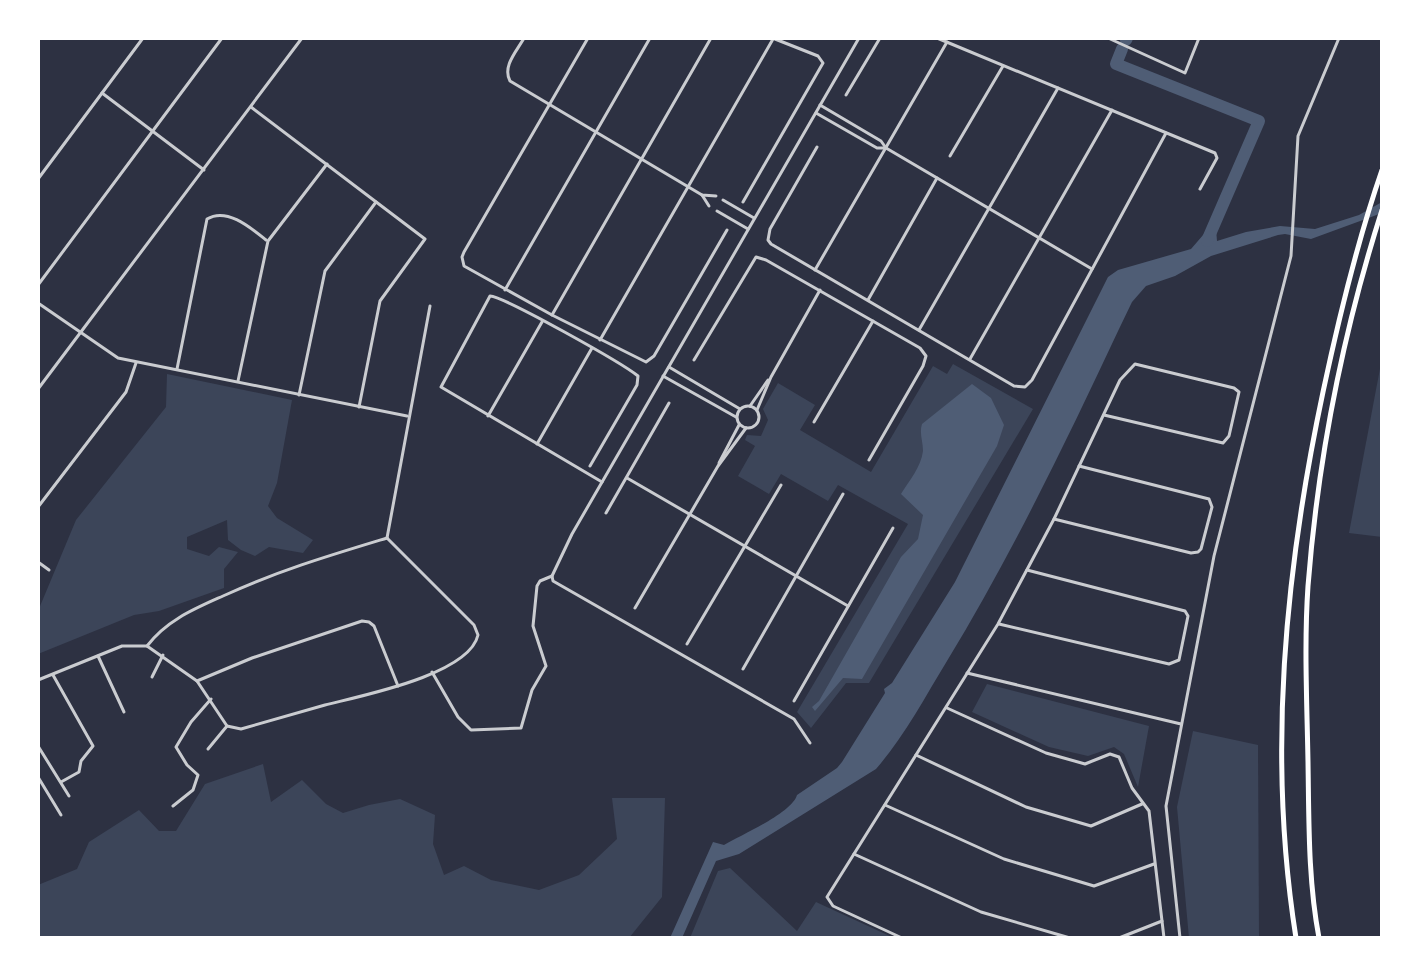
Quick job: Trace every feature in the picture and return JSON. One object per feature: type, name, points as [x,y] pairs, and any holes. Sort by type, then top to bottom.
[{"type":"highway","points":[[1296,938],[1283,830],[1282,695],[1289,587],[1318,415],[1336,330],[1381,171]]},
{"type":"highway","points":[[1319,938],[1309,832],[1308,587],[1320,477],[1334,394],[1382,210]]},
{"type":"street","points":[[39,176],[143,38]]},
{"type":"street","points":[[38,285],[222,38]]},
{"type":"street","points":[[38,389],[302,38]]},
{"type":"street","points":[[524,38],[508,66],[507,77],[688,186],[702,195],[709,206]]},
{"type":"street","points":[[588,38],[462,257],[467,270],[642,362],[652,360],[727,230]]},
{"type":"street","points":[[505,290],[650,38]]},
{"type":"street","points":[[552,315],[711,38]]},
{"type":"street","points":[[600,340],[772,38],[823,60],[743,202]]},
{"type":"street","points":[[553,578],[572,534],[859,38]]},
{"type":"street","points":[[846,95],[880,38]]},
{"type":"street","points":[[937,38],[1217,155],[1200,189]]},
{"type":"street","points":[[1109,38],[1185,73],[1199,38]]},
{"type":"street","points":[[1180,938],[1166,806],[1214,556],[1291,256],[1298,136],[1339,38]]},
{"type":"street","points":[[815,270],[947,42]]},
{"type":"street","points":[[950,156],[1003,65]]},
{"type":"street","points":[[919,330],[1058,88]]},
{"type":"street","points":[[102,93],[204,170]]},
{"type":"street","points":[[820,105],[881,141],[886,148],[1092,269]]},
{"type":"street","points":[[251,107],[425,239],[380,301],[359,407]]},
{"type":"street","points":[[970,359],[1112,110]]},
{"type":"street","points":[[816,113],[877,148],[886,148]]},
{"type":"street","points":[[817,147],[770,229],[768,240],[1014,386],[1025,387],[1029,385],[1166,133]]},
{"type":"street","points":[[238,382],[268,241],[327,164]]},
{"type":"street","points":[[868,300],[937,178]]},
{"type":"street","points":[[702,195],[716,196]]},
{"type":"street","points":[[723,200],[754,218]]},
{"type":"street","points":[[299,395],[325,271],[376,201]]},
{"type":"street","points":[[717,211],[748,229]]},
{"type":"street","points":[[177,369],[207,219],[217,215],[239,220],[268,241]]},
{"type":"street","points":[[694,360],[756,257],[820,290],[920,348],[926,356],[869,460]]},
{"type":"street","points":[[663,376],[736,417],[739,425],[753,427],[758,421],[757,410],[771,377],[820,290]]},
{"type":"street","points":[[590,466],[639,379],[636,373],[495,296],[488,299],[440,385],[602,482]]},
{"type":"street","points":[[38,303],[111,355],[407,416]]},
{"type":"street","points":[[387,538],[407,416],[430,306]]},
{"type":"street","points":[[488,416],[542,321]]},
{"type":"street","points":[[814,422],[873,321]]},
{"type":"street","points":[[537,444],[592,348]]},
{"type":"street","points":[[38,507],[126,392],[136,362]]},
{"type":"street","points":[[902,938],[829,902],[829,892],[998,624],[1054,519],[1120,380],[1135,364],[1237,389],[1239,395],[1228,439],[1220,442],[1104,415]]},
{"type":"street","points":[[669,367],[740,409]]},
{"type":"street","points":[[736,417],[740,409],[750,406],[771,377]]},
{"type":"street","points":[[606,513],[669,403]]},
{"type":"street","points":[[750,406],[757,410]]},
{"type":"street","points":[[635,608],[739,425]]},
{"type":"street","points":[[718,466],[746,428]]},
{"type":"street","points":[[1054,519],[1191,553],[1198,552],[1203,545],[1212,507],[1209,499],[1079,466]]},
{"type":"street","points":[[627,478],[848,606]]},
{"type":"street","points":[[687,644],[781,485]]},
{"type":"street","points":[[743,669],[843,494]]},
{"type":"street","points":[[794,701],[893,528]]},
{"type":"street","points":[[147,646],[180,615],[266,576],[387,538]]},
{"type":"street","points":[[38,680],[122,646],[147,646],[197,681],[227,726],[241,729],[398,686],[470,653],[478,635],[474,625],[387,538]]},
{"type":"street","points":[[38,562],[49,570]]},
{"type":"street","points":[[998,624],[1169,664],[1177,663],[1188,616],[1185,611],[1027,570]]},
{"type":"street","points":[[432,672],[463,724],[471,730],[519,730],[532,690],[546,666],[533,626],[538,585],[540,581],[553,578],[794,719],[810,743]]},
{"type":"street","points":[[197,681],[252,658],[362,621],[374,626],[398,686]]},
{"type":"street","points":[[152,677],[163,655]]},
{"type":"street","points":[[98,656],[124,712]]},
{"type":"street","points":[[967,673],[1182,724]]},
{"type":"street","points":[[53,675],[93,746],[81,761],[79,772],[61,782]]},
{"type":"street","points":[[173,806],[193,790],[198,775],[187,765],[176,747],[191,722],[211,699]]},
{"type":"street","points":[[946,708],[1046,753],[1085,764],[1115,755],[1121,761],[1132,788],[1149,811],[1164,938]]},
{"type":"street","points":[[208,749],[227,726]]},
{"type":"street","points":[[38,746],[69,796]]},
{"type":"street","points":[[916,755],[1026,807],[1091,826],[1142,804]]},
{"type":"street","points":[[38,777],[61,815]]},
{"type":"street","points":[[885,804],[1004,859],[1094,886],[1154,864]]},
{"type":"street","points":[[854,854],[981,912],[1070,938]]},
{"type":"street","points":[[1119,938],[1162,921]]},
{"type":"shaded area","points":[[1382,202],[1382,213],[1311,239],[1278,235],[1211,256],[1175,276],[1146,286],[1132,302],[994,580],[896,744],[876,769],[739,854],[716,861],[682,938],[670,938],[713,842],[724,845],[776,816],[797,795],[842,762],[885,693],[884,689],[892,683],[955,582],[1108,277],[1118,270],[1191,249],[1210,227],[1216,229],[1217,241],[1280,226],[1315,229],[1359,215]]},
{"type":"shaded area","points":[[1382,358],[1382,537],[1349,533]]},
{"type":"shaded area","points":[[953,364],[1033,409],[869,683],[846,683],[811,728],[797,712],[908,524],[838,485],[828,501],[781,474],[769,494],[738,476],[755,446],[745,440],[747,435],[761,436],[768,420],[763,409],[778,383],[815,405],[800,430],[871,472],[933,366],[947,374]]},
{"type":"shaded area","points":[[167,374],[292,400],[277,483],[268,506],[277,518],[313,540],[303,553],[269,547],[255,556],[228,540],[227,520],[187,537],[187,549],[209,556],[219,547],[238,552],[224,569],[224,588],[159,611],[134,615],[38,654],[38,611],[76,520],[166,407]]},
{"type":"shaded area","points":[[972,384],[991,398],[1004,425],[997,446],[862,679],[843,678],[815,711],[812,707],[819,701],[901,557],[918,539],[923,515],[901,494],[922,457],[922,424]]},
{"type":"shaded area","points":[[987,684],[1149,726],[1138,787],[1124,754],[1114,747],[1088,756],[1049,747],[972,712]]},
{"type":"shaded area","points":[[1193,731],[1258,745],[1259,938],[1189,938],[1177,807]]},
{"type":"shaded area","points":[[263,764],[271,802],[302,780],[326,804],[343,813],[400,799],[435,815],[433,844],[444,875],[464,866],[491,880],[539,890],[579,875],[617,839],[612,798],[665,798],[662,897],[629,938],[38,938],[38,885],[77,869],[89,842],[139,810],[159,831],[176,831],[205,784]]},
{"type":"shaded area","points":[[730,868],[797,931],[816,902],[894,938],[690,938],[718,871]]},
{"type":"waterway","points":[[1122,49],[1116,64],[1259,121],[1207,241]]}]
